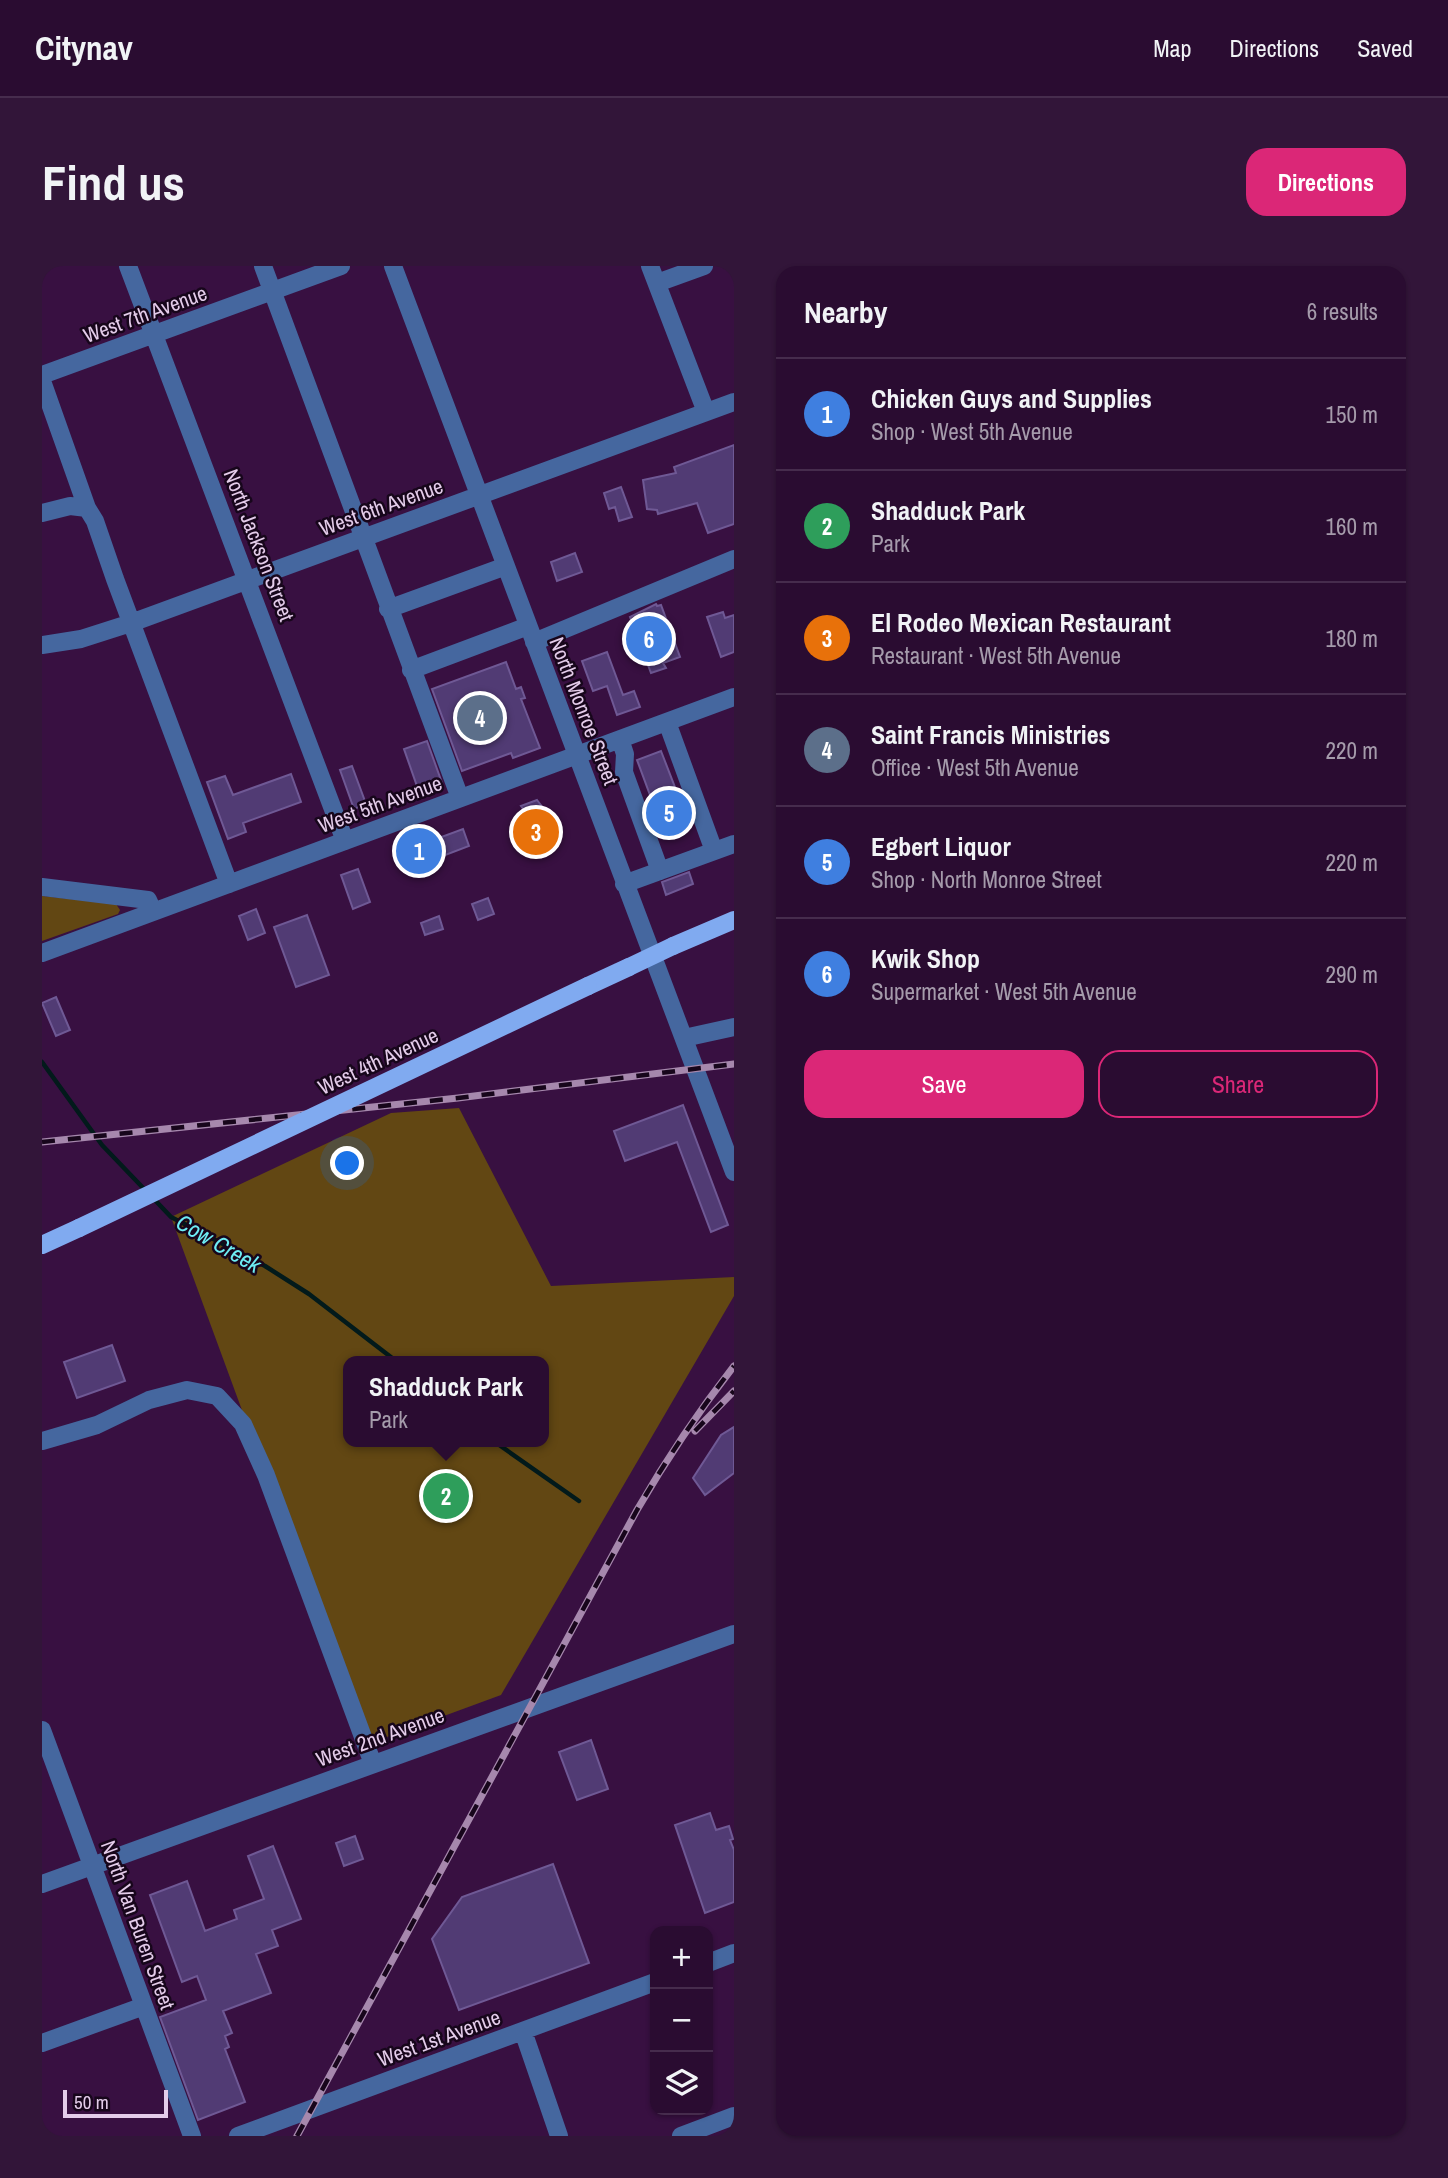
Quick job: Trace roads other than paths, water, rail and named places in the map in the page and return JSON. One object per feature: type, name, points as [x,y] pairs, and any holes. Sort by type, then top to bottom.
[{"type":"main road","name":"West 4th Avenue","points":[[42,1245],[673,946],[734,920]]},
{"type":"street","name":"North Jackson Street","points":[[128,266],[345,841]]},
{"type":"street","points":[[263,266],[460,798]]},
{"type":"street","name":"West 7th Avenue","points":[[42,375],[341,266]]},
{"type":"street","name":"North Monroe Street","points":[[393,266],[734,1172]]},
{"type":"street","points":[[650,266],[706,412]]},
{"type":"street","points":[[657,284],[704,266]]},
{"type":"street","points":[[42,381],[229,884]]},
{"type":"street","name":"West 6th Avenue","points":[[42,645],[81,639],[131,623],[734,402]]},
{"type":"street","points":[[42,513],[70,506],[87,508]]},
{"type":"street","points":[[411,670],[531,634],[734,559]]},
{"type":"street","points":[[388,609],[506,566]]},
{"type":"street","name":"West 5th Avenue","points":[[42,953],[734,697]]},
{"type":"street","points":[[667,722],[714,851]]},
{"type":"street","points":[[620,739],[625,754],[624,772],[660,871]]},
{"type":"street","points":[[624,884],[734,844]]},
{"type":"street","points":[[42,887],[148,900],[153,911]]},
{"type":"street","points":[[684,1038],[734,1027]]},
{"type":"street","points":[[42,1441],[97,1425],[149,1399],[187,1390],[217,1396],[243,1424],[266,1475],[373,1764]]},
{"type":"street","name":"West 2nd Avenue","points":[[42,1884],[734,1634]]},
{"type":"street","name":"North Van Buren Street","points":[[42,1730],[192,2136]]},
{"type":"street","points":[[713,1961],[734,1953]]},
{"type":"street","name":"West 1st Avenue","points":[[238,2136],[650,1984]]},
{"type":"street","points":[[42,2043],[144,2006]]},
{"type":"street","points":[[523,2031],[559,2136]]},
{"type":"street","points":[[681,2136],[734,2116]]},
{"type":"waterway","name":"Cow Creek","points":[[42,1062],[102,1145],[147,1192]]},
{"type":"waterway","name":"Cow Creek","points":[[153,1198],[171,1217],[265,1266],[309,1294],[390,1356]]},
{"type":"waterway","name":"Cow Creek","points":[[502,1447],[579,1501]]},
{"type":"railway","points":[[42,1142],[458,1098],[734,1064]]},
{"type":"railway","points":[[297,2136],[637,1510],[683,1436],[734,1366]]},
{"type":"railway","points":[[695,1431],[734,1391]]},
{"type":"place","name":"Kwik Shop","points":[[649,639]]},
{"type":"place","name":"Saint Francis Ministries","points":[[480,718]]},
{"type":"place","name":"Egbert Liquor","points":[[669,813]]},
{"type":"place","name":"El Rodeo Mexican Restaurant","points":[[536,832]]},
{"type":"place","name":"Chicken Guys and Supplies","points":[[419,851]]},
{"type":"place","name":"Shadduck Park","points":[[446,1496]]}]
